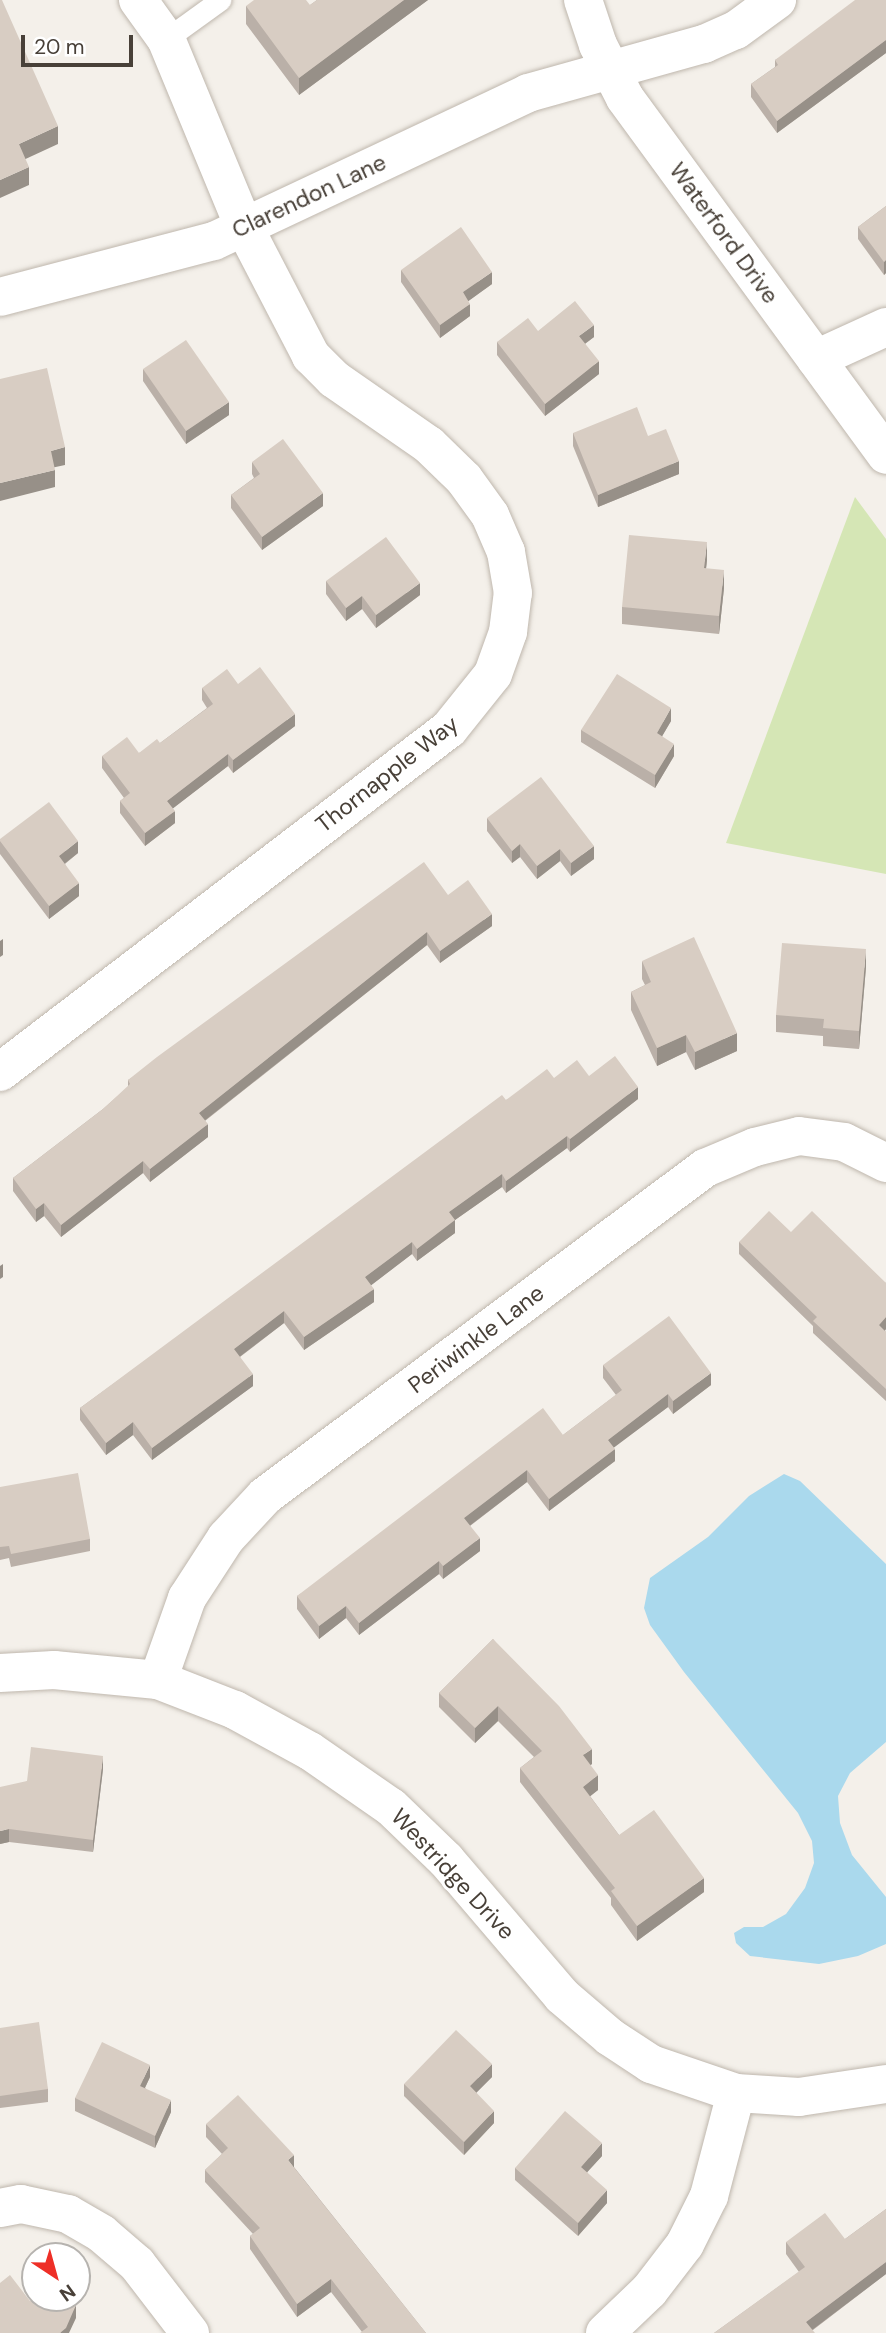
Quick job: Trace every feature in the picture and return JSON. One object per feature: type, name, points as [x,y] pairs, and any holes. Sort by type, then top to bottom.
[{"type":"street","name":"Thornapple Way","points":[[0,1072],[449,729],[493,674],[508,632],[513,593],[506,552],[490,515],[464,479],[429,445],[334,379],[311,356],[244,227],[166,38],[138,0]]},
{"type":"street","name":"Waterford Drive","points":[[583,0],[609,69],[625,98],[886,454]]},
{"type":"street","name":"Clarendon Lane","points":[[0,297],[178,253],[244,227],[527,93],[704,44],[736,30],[777,0]]},
{"type":"street","points":[[816,359],[886,327]]},
{"type":"street","name":"Periwinkle Lane","points":[[158,1680],[187,1598],[226,1538],[265,1496],[705,1168],[755,1147],[799,1136],[844,1142],[886,1163]]},
{"type":"street","name":"Westridge Drive","points":[[0,1673],[54,1670],[158,1680],[235,1710],[278,1733],[391,1807],[446,1860],[562,1996],[610,2037],[651,2064],[736,2093],[799,2096],[886,2084]]},
{"type":"street","points":[[605,2333],[649,2291],[685,2244],[709,2196],[736,2093]]},
{"type":"street","points":[[0,2207],[20,2204],[68,2214],[102,2234],[137,2264],[190,2333]]},
{"type":"lane","points":[[166,38],[220,0]]},
{"type":"green space","points":[[855,497],[886,539],[886,874],[726,843]]},
{"type":"water","points":[[784,1474],[800,1481],[886,1564],[886,1742],[850,1773],[838,1796],[840,1823],[852,1855],[886,1897],[886,1944],[858,1956],[819,1964],[750,1956],[736,1943],[734,1933],[744,1927],[763,1927],[786,1914],[805,1888],[814,1863],[812,1841],[798,1813],[684,1672],[650,1625],[644,1608],[650,1578],[708,1537],[749,1496]]},
{"type":"building","points":[[0,0],[58,126],[19,144],[29,167],[0,180]]},
{"type":"building","points":[[254,0],[306,0],[310,5],[317,0],[404,0],[299,78],[246,6]]},
{"type":"building","points":[[855,0],[886,0],[886,40],[777,121],[751,84],[778,65],[775,60]]},
{"type":"building","points":[[886,206],[886,260],[884,262],[858,227]]},
{"type":"building","points":[[461,227],[492,272],[463,292],[470,304],[440,325],[401,270]]},
{"type":"building","points":[[575,301],[594,325],[579,336],[599,361],[545,404],[497,342],[528,318],[538,331]]},
{"type":"building","points":[[186,340],[229,402],[186,431],[143,369]]},
{"type":"building","points":[[47,368],[65,447],[51,451],[55,470],[0,483],[0,379]]},
{"type":"building","points":[[637,407],[648,436],[666,429],[679,461],[598,495],[573,433]]},
{"type":"building","points":[[283,439],[323,493],[262,537],[231,495],[260,474],[252,462]]},
{"type":"building","points":[[629,535],[707,542],[704,568],[724,570],[719,616],[622,607]]},
{"type":"building","points":[[386,537],[420,583],[376,615],[362,596],[346,608],[326,581]]},
{"type":"building","points":[[260,667],[295,714],[233,760],[228,754],[167,801],[175,811],[145,833],[120,801],[130,793],[102,756],[127,737],[139,753],[157,739],[160,743],[213,704],[202,688],[227,669],[238,684]]},
{"type":"building","points":[[617,674],[671,708],[657,733],[674,744],[655,775],[581,730]]},
{"type":"building","points":[[541,777],[594,846],[571,863],[560,849],[537,866],[520,844],[512,851],[487,818]]},
{"type":"building","points":[[49,802],[78,841],[59,856],[79,883],[49,906],[0,839]]},
{"type":"building","points":[[424,862],[448,895],[468,880],[492,914],[440,951],[427,932],[199,1113],[208,1124],[150,1169],[143,1161],[61,1225],[44,1203],[36,1209],[13,1178],[103,1109],[130,1084],[128,1080],[157,1057]]},
{"type":"building","points":[[694,937],[737,1033],[695,1052],[686,1035],[657,1048],[631,992],[651,982],[642,961]]},
{"type":"building","points":[[782,943],[866,949],[859,1031],[823,1028],[824,1019],[776,1015]]},
{"type":"building","points":[[615,1056],[638,1087],[570,1139],[567,1136],[506,1181],[502,1174],[449,1212],[455,1220],[417,1249],[412,1242],[365,1277],[374,1289],[304,1337],[284,1311],[234,1349],[253,1374],[152,1448],[133,1422],[106,1443],[80,1408],[502,1095],[506,1100],[547,1069],[554,1078],[577,1060],[589,1076]]},
{"type":"building","points":[[769,1211],[791,1232],[812,1211],[886,1283],[886,1317],[879,1325],[886,1332],[886,1389],[813,1321],[817,1317],[739,1242]]},
{"type":"building","points":[[669,1316],[711,1373],[673,1401],[668,1394],[608,1440],[615,1449],[549,1499],[527,1470],[464,1518],[480,1538],[443,1566],[439,1561],[359,1623],[346,1606],[319,1626],[297,1596],[543,1408],[563,1435],[622,1390],[603,1365]]},
{"type":"building","points":[[78,1473],[90,1539],[11,1554],[9,1546],[0,1547],[0,1487]]},
{"type":"building","points":[[493,1639],[559,1706],[592,1749],[583,1755],[598,1775],[583,1787],[619,1835],[654,1810],[704,1878],[637,1926],[611,1891],[615,1888],[520,1768],[542,1751],[498,1706],[475,1728],[439,1693]]},
{"type":"building","points":[[31,1747],[103,1756],[93,1840],[9,1829],[0,1831],[0,1787],[27,1781]]},
{"type":"building","points":[[39,2022],[48,2089],[0,2096],[0,2028]]},
{"type":"building","points":[[456,2030],[492,2064],[470,2086],[494,2111],[464,2142],[404,2084]]},
{"type":"building","points":[[102,2042],[150,2065],[140,2086],[171,2100],[155,2136],[75,2098]]},
{"type":"building","points":[[238,2095],[294,2155],[288,2160],[426,2333],[360,2333],[368,2327],[331,2279],[297,2304],[250,2236],[260,2228],[205,2170],[228,2148],[206,2124]]},
{"type":"building","points":[[565,2111],[602,2143],[581,2167],[607,2190],[578,2223],[515,2168]]},
{"type":"building","points":[[886,2209],[886,2262],[806,2322],[815,2333],[714,2333],[805,2267],[786,2242],[825,2213],[845,2239]]},
{"type":"building","points":[[10,2275],[21,2289],[21,2312],[73,2312],[66,2328],[60,2333],[0,2333],[0,2283]]}]
